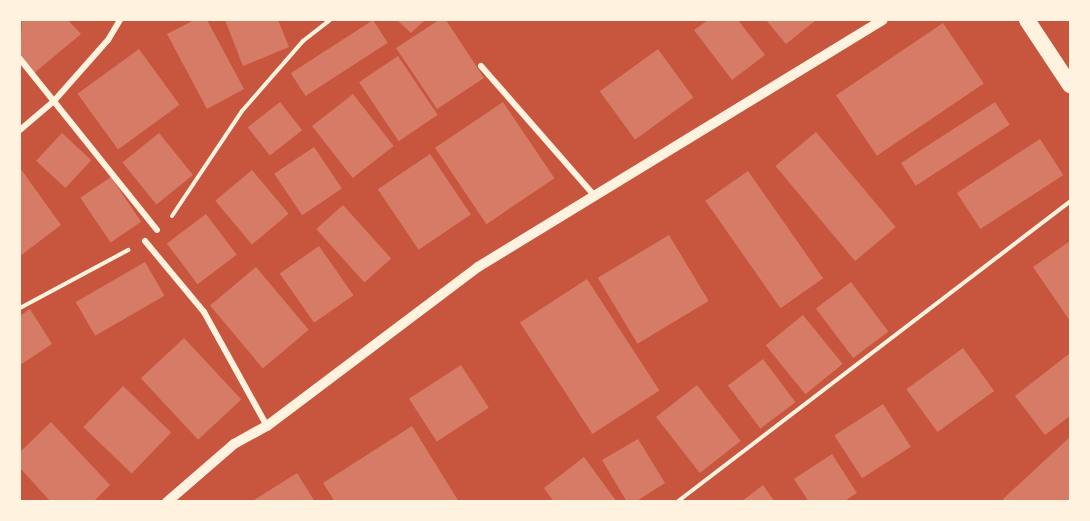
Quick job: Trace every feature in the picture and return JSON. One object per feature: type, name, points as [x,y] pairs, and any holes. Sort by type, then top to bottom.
[{"type":"highway","points":[[1027,20],[1071,85]]},
{"type":"street","points":[[20,130],[54,101],[108,40],[120,20]]},
{"type":"street","points":[[167,501],[234,444],[267,426],[478,267],[882,20]]},
{"type":"street","points":[[20,60],[157,230]]},
{"type":"street","points":[[481,66],[594,195]]},
{"type":"street","points":[[145,242],[204,312],[267,426]]},
{"type":"path","points":[[157,230],[180,208],[242,111],[303,41],[330,20]]},
{"type":"path","points":[[677,501],[1071,201]]},
{"type":"path","points":[[20,308],[145,242]]},
{"type":"building","points":[[22,20],[68,20],[81,34],[33,74],[20,58]]},
{"type":"building","points":[[194,20],[207,20],[244,89],[207,109],[167,34]]},
{"type":"building","points":[[225,20],[278,20],[289,47],[243,66]]},
{"type":"building","points":[[373,20],[388,43],[306,96],[291,73]]},
{"type":"building","points":[[397,20],[425,20],[411,33]]},
{"type":"building","points":[[439,20],[446,20],[484,78],[437,109],[396,48]]},
{"type":"building","points":[[708,20],[738,20],[765,55],[732,80],[694,30]]},
{"type":"building","points":[[766,20],[816,20],[786,44]]},
{"type":"building","points":[[943,23],[984,84],[877,156],[836,95]]},
{"type":"building","points":[[139,49],[180,105],[118,149],[78,94]]},
{"type":"building","points":[[658,49],[693,98],[635,140],[600,91]]},
{"type":"building","points":[[398,56],[438,115],[399,141],[359,82]]},
{"type":"building","points":[[353,94],[394,146],[353,178],[312,126]]},
{"type":"building","points":[[280,102],[302,130],[270,156],[248,127]]},
{"type":"building","points":[[503,102],[554,178],[486,224],[435,148]]},
{"type":"building","points":[[995,102],[1010,125],[916,186],[901,163]]},
{"type":"building","points":[[816,132],[896,227],[855,261],[775,166]]},
{"type":"building","points":[[62,133],[91,160],[65,188],[36,161]]},
{"type":"building","points":[[159,133],[193,175],[156,205],[122,163]]},
{"type":"building","points":[[1040,139],[1063,175],[980,229],[957,193]]},
{"type":"building","points":[[314,147],[342,188],[302,215],[274,174]]},
{"type":"building","points":[[430,154],[471,215],[419,250],[378,189]]},
{"type":"building","points":[[20,168],[61,225],[20,256]]},
{"type":"building","points":[[252,170],[289,214],[252,245],[215,201]]},
{"type":"building","points":[[748,171],[823,278],[781,308],[705,201]]},
{"type":"building","points":[[111,177],[141,222],[111,242],[80,198]]},
{"type":"building","points":[[343,205],[391,259],[364,283],[316,229]]},
{"type":"building","points":[[206,214],[237,255],[198,284],[167,243]]},
{"type":"building","points":[[669,235],[709,301],[638,344],[598,278]]},
{"type":"building","points":[[1070,241],[1070,321],[1033,267]]},
{"type":"building","points":[[319,246],[353,295],[314,323],[280,274]]},
{"type":"building","points":[[145,262],[164,296],[95,336],[76,302]]},
{"type":"building","points":[[256,267],[309,330],[263,368],[210,306]]},
{"type":"building","points":[[587,279],[659,391],[592,434],[520,323]]},
{"type":"building","points":[[851,282],[888,332],[853,358],[816,308]]},
{"type":"building","points":[[30,309],[52,344],[20,365],[20,316]]},
{"type":"building","points":[[803,315],[843,364],[805,394],[766,345]]},
{"type":"building","points":[[184,338],[241,399],[198,440],[141,378]]},
{"type":"building","points":[[963,348],[994,391],[938,432],[906,389]]},
{"type":"building","points":[[1070,353],[1070,416],[1045,435],[1015,396]]},
{"type":"building","points":[[763,359],[795,402],[760,429],[728,385]]},
{"type":"building","points":[[461,365],[489,408],[437,442],[409,399]]},
{"type":"building","points":[[697,385],[741,441],[700,473],[656,417]]},
{"type":"building","points":[[123,386],[171,433],[132,474],[83,427]]},
{"type":"building","points":[[883,404],[911,447],[862,478],[834,436]]},
{"type":"building","points":[[51,422],[110,485],[93,502],[51,502],[20,468],[20,452]]},
{"type":"building","points":[[412,426],[459,502],[335,502],[323,483]]},
{"type":"building","points":[[1070,437],[1070,502],[1005,502],[1003,499]]},
{"type":"building","points":[[638,439],[665,483],[635,502],[627,502],[602,460]]},
{"type":"building","points":[[832,454],[857,493],[843,502],[809,502],[794,479]]},
{"type":"building","points":[[584,457],[617,502],[554,502],[544,488]]},
{"type":"building","points":[[297,473],[315,502],[251,502]]},
{"type":"building","points":[[763,485],[775,502],[741,502]]}]
